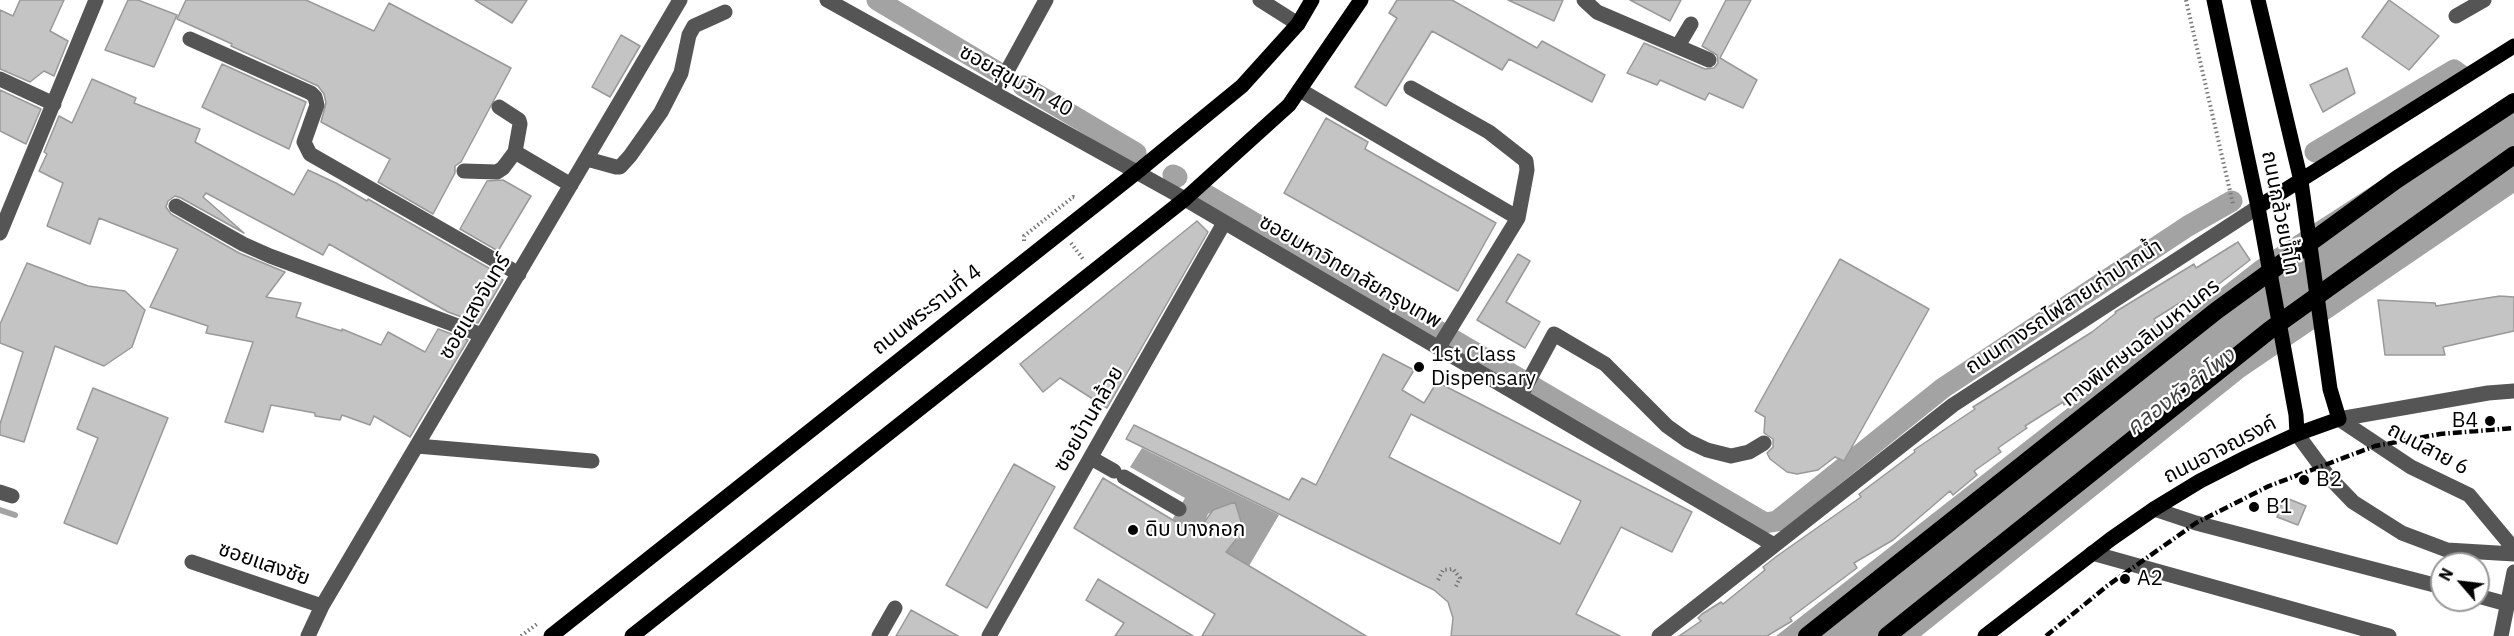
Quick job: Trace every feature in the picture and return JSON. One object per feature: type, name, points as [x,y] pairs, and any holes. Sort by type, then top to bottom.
[{"type":"highway","name":"ทางพิเศษเฉลิมมหานคร","points":[[1807,636],[2216,311],[2396,180],[2514,102]]},
{"type":"highway","points":[[1887,636],[2271,329],[2514,155]]},
{"type":"main road","name":"ถนนพระรามที่ 4","points":[[551,636],[1137,172],[1242,86],[1298,24],[1312,0]]},
{"type":"main road","points":[[632,636],[1185,199],[1288,105],[1361,0]]},
{"type":"main road","name":"ถนนกล้วยน้ำไท","points":[[2214,0],[2276,300],[2296,415],[2297,434]]},
{"type":"main road","name":"ถนนกล้วยน้ำไท","points":[[2258,0],[2301,181],[2330,389],[2339,419]]},
{"type":"main road","name":"ถนนทางรถไฟสายเก่าปากน้ำ","points":[[2258,207],[2514,46]]},
{"type":"main road","name":"ถนนอาจณรงค์","points":[[1985,636],[2154,509],[2200,481],[2297,434],[2339,419]]},
{"type":"street","points":[[0,233],[96,0]]},
{"type":"street","name":"ซอยแสงจันทร์","points":[[308,636],[322,606],[680,0]]},
{"type":"street","name":"ซอยสุขุมวิท 40","points":[[827,0],[1185,199]]},
{"type":"street","points":[[995,93],[1046,0]]},
{"type":"street","points":[[1260,0],[1298,24]]},
{"type":"street","points":[[1584,0],[1597,12],[1709,60]]},
{"type":"street","points":[[2456,16],[2484,0]]},
{"type":"street","points":[[587,159],[616,167],[630,156],[661,112],[681,73],[689,35],[694,27],[725,12]]},
{"type":"street","points":[[1678,46],[1691,24]]},
{"type":"street","points":[[190,39],[311,93],[315,97],[316,105],[304,142],[310,154],[519,274]]},
{"type":"street","points":[[0,79],[54,104]]},
{"type":"street","points":[[1411,88],[1489,132],[1526,161],[1527,170],[1518,218],[1439,347]]},
{"type":"street","points":[[1300,90],[1518,218]]},
{"type":"street","points":[[464,171],[497,172],[515,152],[519,120],[499,107]]},
{"type":"street","points":[[515,152],[571,185]]},
{"type":"street","name":"ซอยมหาวิทยาลัยกรุงเทพ","points":[[1185,199],[1774,545]]},
{"type":"street","points":[[176,206],[243,244],[270,256],[482,335]]},
{"type":"street","name":"ถนนทางรถไฟสายเก่าปากน้ำ","points":[[1659,636],[1953,405],[2258,207]]},
{"type":"street","name":"ซอยบ้านกล้วย","points":[[989,636],[1224,223]]},
{"type":"street","points":[[1521,395],[1554,334],[1605,364],[1656,417],[1688,441],[1707,450],[1731,456],[1743,454],[1764,443]]},
{"type":"street","name":"ถนนอาจณรงค์","points":[[2339,419],[2488,393],[2514,391]]},
{"type":"street","name":"ถนนสาย 6","points":[[2339,419],[2411,467],[2469,495],[2514,551]]},
{"type":"street","name":"ถนนสาย 6","points":[[2297,434],[2328,477],[2354,502],[2402,533],[2447,550],[2514,551]]},
{"type":"street","points":[[417,446],[592,462]]},
{"type":"street","points":[[1091,458],[1179,509]]},
{"type":"street","points":[[2154,509],[2196,523],[2430,584]]},
{"type":"street","points":[[2092,554],[2359,632],[2389,636]]},
{"type":"street","name":"ซอยแสงชัย","points":[[192,562],[322,606]]},
{"type":"street","points":[[2501,636],[2514,572]]},
{"type":"street","points":[[2490,599],[2508,604]]},
{"type":"street","points":[[879,636],[895,608]]},
{"type":"path","points":[[2186,0],[2237,220]]},
{"type":"path","points":[[1065,237],[1087,264]]},
{"type":"path","points":[[1438,580],[1443,570],[1454,569],[1460,578],[1455,588]]},
{"type":"water","name":"คลองหัวลำโพง","points":[[2514,94],[2514,193],[2244,377],[1921,636],[1776,636],[2256,261]]},
{"type":"water","points":[[1142,448],[1279,515],[1249,566],[1216,546],[1229,546],[1239,538],[1242,525],[1236,513],[1218,508],[1208,514],[1203,526],[1210,543],[1172,520],[1185,498],[1130,467]]},
{"type":"building","points":[[20,0],[64,0],[50,31],[68,41],[54,76],[44,71],[30,82],[0,69],[0,10],[13,16]]},
{"type":"building","points":[[128,0],[138,0],[177,15],[154,67],[105,50]]},
{"type":"building","points":[[186,0],[306,0],[374,31],[389,3],[511,68],[461,162],[455,166],[455,173],[433,214],[378,182],[390,159],[321,122],[326,103],[324,94],[318,86],[177,19]]},
{"type":"building","points":[[475,0],[527,0],[512,23]]},
{"type":"building","points":[[1397,0],[1452,0],[1537,48],[1542,41],[1605,75],[1592,102],[1509,59],[1502,70],[1432,31],[1386,106],[1355,87],[1397,18],[1389,13]]},
{"type":"building","points":[[1508,0],[1563,0],[1554,21]]},
{"type":"building","points":[[1630,0],[1681,0],[1670,21]]},
{"type":"building","points":[[1726,0],[1751,0],[1720,58],[1757,80],[1743,108],[1709,93],[1705,100],[1660,80],[1657,85],[1627,73],[1644,43],[1705,69],[1714,68],[1718,63],[1717,55],[1702,46]]},
{"type":"building","points":[[2389,0],[2439,36],[2409,70],[2362,37]]},
{"type":"building","points":[[621,35],[640,46],[610,97],[592,87]]},
{"type":"building","points":[[222,64],[306,102],[289,149],[202,107]]},
{"type":"building","points":[[2347,68],[2355,93],[2323,112],[2310,85]]},
{"type":"building","points":[[92,79],[136,98],[134,103],[200,129],[195,142],[294,195],[308,170],[367,201],[368,199],[494,271],[493,273],[503,280],[478,323],[448,312],[329,244],[323,255],[206,193],[203,197],[244,233],[181,198],[175,196],[168,201],[166,207],[171,214],[239,253],[285,272],[266,297],[301,303],[296,317],[342,331],[342,329],[381,345],[388,332],[425,352],[438,329],[468,340],[410,437],[374,416],[370,425],[342,415],[340,420],[271,405],[263,432],[225,422],[253,342],[206,333],[208,326],[150,307],[178,249],[99,218],[90,244],[47,226],[63,183],[39,171],[47,154],[44,152],[59,116],[72,123]]},
{"type":"building","points":[[0,90],[41,109],[26,144],[0,131]]},
{"type":"building","points":[[1326,118],[1368,142],[1365,149],[1496,223],[1458,291],[1284,193]]},
{"type":"building","points":[[503,180],[531,196],[498,251],[460,229],[487,181]]},
{"type":"building","points":[[1197,221],[1208,232],[1107,408],[1060,378],[1043,392],[1020,364]]},
{"type":"building","points":[[2238,242],[2250,260],[2215,287],[2212,283],[2154,319],[2160,331],[2137,349],[2136,347],[2088,378],[2092,386],[2064,405],[2063,402],[2025,426],[2027,428],[1998,448],[2001,452],[1974,471],[1977,475],[1953,495],[1950,491],[1893,540],[1854,563],[1857,568],[1790,618],[1792,621],[1767,636],[1679,636],[1701,621],[1698,618],[1702,614],[1721,602],[1723,604],[1765,570],[1763,567],[1861,497],[1859,494],[1915,452],[1914,450],[1975,409],[1973,407],[2092,332],[2115,312],[2194,264],[2196,268]]},
{"type":"building","points":[[1518,254],[1530,261],[1506,302],[1540,322],[1525,348],[1477,320]]},
{"type":"building","points":[[1840,259],[1929,309],[1844,461],[1835,457],[1818,470],[1797,474],[1787,472],[1770,459],[1767,453],[1773,447],[1773,439],[1764,433],[1765,417],[1755,411]]},
{"type":"building","points":[[27,263],[88,286],[125,291],[145,310],[132,347],[104,366],[55,346],[24,442],[0,435],[0,424],[23,352],[0,343],[0,324]]},
{"type":"building","points":[[2500,296],[2514,297],[2514,331],[2443,347],[2445,355],[2385,355],[2378,300],[2435,303],[2436,306]]},
{"type":"building","points":[[1383,354],[1414,370],[1402,390],[1424,403],[1437,382],[1692,512],[1672,552],[1621,527],[1576,614],[1620,636],[1451,636],[1453,618],[1448,602],[1434,590],[1126,439],[1134,425],[1289,500],[1302,478],[1316,485]],"holes":[[[1411,414],[1581,501],[1560,544],[1389,457]]]},
{"type":"building","points":[[93,388],[168,418],[117,544],[64,523],[98,438],[77,429]]},
{"type":"building","points":[[1014,464],[1055,487],[987,608],[946,585]]},
{"type":"building","points":[[1103,478],[1196,534],[1213,510],[1235,502],[1242,532],[1226,552],[1366,636],[1202,636],[1215,614],[1074,528]]},
{"type":"building","points":[[2284,497],[2306,506],[2298,525],[2277,517]]},
{"type":"building","points":[[1098,579],[1193,636],[1115,636],[1124,623],[1086,600]]},
{"type":"building","points":[[911,610],[958,636],[896,636]]},
{"type":"waterway","points":[[877,0],[1001,74]]},
{"type":"waterway","points":[[2315,152],[2454,70],[2461,75]]},
{"type":"waterway","points":[[1023,86],[1136,153]]},
{"type":"waterway","points":[[1173,175],[1177,177]]},
{"type":"waterway","points":[[1207,195],[1765,523],[1777,521],[1943,388],[2188,226],[2232,201]]},
{"type":"waterway","points":[[0,510],[15,515]]},
{"type":"railway","points":[[2046,636],[2107,586],[2196,523],[2269,486],[2375,446],[2440,434],[2514,428]]},
{"type":"place","name":"1st Class Dispensary","points":[[1419,367]]},
{"type":"place","name":"B4","points":[[2490,421]]},
{"type":"place","name":"B2","points":[[2304,480]]},
{"type":"place","name":"B1","points":[[2254,507]]},
{"type":"place","name":"ดิบ บางกอก","points":[[1133,530]]},
{"type":"place","name":"A2","points":[[2125,579]]}]
